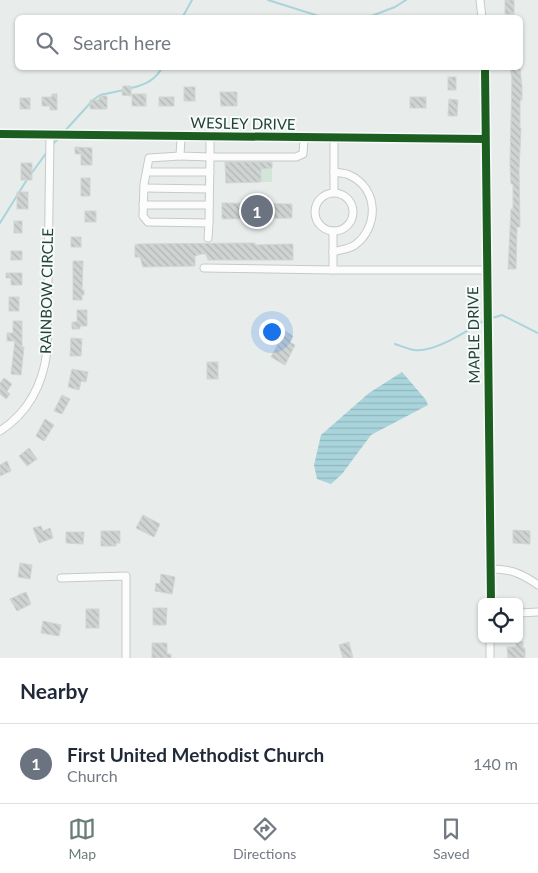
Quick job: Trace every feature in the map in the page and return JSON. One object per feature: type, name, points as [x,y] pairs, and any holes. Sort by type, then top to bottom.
[{"type":"street","points":[[480,0],[482,15]]},
{"type":"street","name":"MAPLE DRIVE","points":[[485,70],[491,598]]},
{"type":"street","name":"WESLEY DRIVE","points":[[0,134],[486,139]]},
{"type":"street","name":"RAINBOW CIRCLE","points":[[0,431],[10,424],[34,396],[44,369],[47,351],[50,135]]},
{"type":"street","points":[[180,156],[181,137]]},
{"type":"street","points":[[208,238],[210,137]]},
{"type":"street","points":[[209,223],[148,222],[143,216],[144,188],[149,158],[180,156],[296,157],[303,154],[304,138]]},
{"type":"street","points":[[334,138],[334,192]]},
{"type":"street","points":[[147,172],[210,172]]},
{"type":"street","points":[[333,252],[354,246],[364,237],[373,217],[373,206],[370,197],[358,180],[349,174],[334,172]]},
{"type":"street","points":[[144,188],[209,189]]},
{"type":"street","points":[[334,192],[340,193],[350,200],[353,212],[349,224],[333,231],[326,230],[316,221],[314,208],[321,197],[334,192]]},
{"type":"street","points":[[144,205],[209,205]]},
{"type":"street","points":[[333,231],[333,270]]},
{"type":"street","points":[[204,268],[487,270]]},
{"type":"street","points":[[490,569],[504,569],[522,574],[538,585]]},
{"type":"street","points":[[60,578],[126,576],[126,658]]},
{"type":"street","points":[[523,613],[538,612]]},
{"type":"street","points":[[490,643],[490,658]]},
{"type":"green space","points":[[272,168],[272,182],[261,182],[261,169]]},
{"type":"water","points":[[402,372],[426,400],[428,405],[371,435],[342,474],[331,484],[317,479],[314,465],[321,435],[369,393]]},
{"type":"building","points":[[505,0],[514,0],[514,14],[505,14]]},
{"type":"building","points":[[510,70],[520,70],[522,100],[520,100],[520,227],[517,227],[516,269],[508,269],[511,209],[513,209],[513,184],[511,184],[510,164],[512,78]]},
{"type":"building","points":[[448,77],[456,77],[456,90],[448,90]]},
{"type":"building","points":[[123,86],[131,86],[131,96],[122,95]]},
{"type":"building","points":[[184,87],[195,87],[195,101],[184,101]]},
{"type":"building","points":[[220,92],[237,92],[237,106],[221,106]]},
{"type":"building","points":[[52,94],[57,94],[57,110],[50,110],[50,106],[42,106],[42,97],[52,97]]},
{"type":"building","points":[[132,94],[146,94],[146,106],[132,106]]},
{"type":"building","points":[[99,96],[107,96],[107,109],[90,109],[90,100],[99,100]]},
{"type":"building","points":[[159,97],[174,97],[174,106],[159,106]]},
{"type":"building","points":[[410,97],[426,97],[426,108],[410,108]]},
{"type":"building","points":[[20,98],[30,98],[30,109],[20,109]]},
{"type":"building","points":[[449,99],[458,100],[457,116],[448,116]]},
{"type":"building","points":[[75,147],[92,148],[92,165],[81,165],[81,154],[75,154]]},
{"type":"building","points":[[225,162],[272,162],[272,168],[261,169],[261,182],[226,183]]},
{"type":"building","points":[[21,163],[32,163],[32,180],[21,180]]},
{"type":"building","points":[[81,178],[90,178],[90,196],[81,196]]},
{"type":"building","points":[[17,192],[28,192],[28,209],[17,209]]},
{"type":"building","points":[[222,203],[292,204],[292,218],[222,219]]},
{"type":"building","points":[[85,211],[96,211],[96,222],[85,222]]},
{"type":"building","points":[[14,221],[22,221],[22,233],[14,233]]},
{"type":"building","points":[[71,237],[81,237],[81,247],[71,247]]},
{"type":"building","points":[[255,243],[255,245],[293,244],[293,260],[208,260],[206,254],[201,254],[195,256],[195,266],[143,267],[140,257],[135,257],[135,245],[138,244]]},
{"type":"building","points":[[11,251],[22,251],[22,260],[11,260]]},
{"type":"building","points":[[73,261],[83,261],[82,290],[84,290],[84,295],[82,295],[82,300],[73,300]]},
{"type":"building","points":[[6,273],[22,273],[22,285],[11,285],[11,278],[6,278]]},
{"type":"building","points":[[9,297],[19,297],[19,311],[9,311]]},
{"type":"building","points":[[77,310],[87,310],[87,326],[80,326],[80,329],[72,329],[72,322],[77,322]]},
{"type":"building","points":[[13,321],[22,321],[22,347],[24,347],[21,375],[11,374],[15,341],[7,341],[7,333],[13,333]]},
{"type":"building","points":[[285,331],[293,336],[290,342],[295,345],[285,365],[271,357]]},
{"type":"building","points":[[71,338],[82,339],[81,356],[70,356]]},
{"type":"building","points":[[207,362],[218,362],[218,379],[207,379]]},
{"type":"building","points":[[72,369],[88,372],[86,382],[81,381],[79,390],[68,387]]},
{"type":"building","points":[[4,378],[12,384],[7,391],[10,394],[6,399],[0,394],[0,383]]},
{"type":"building","points":[[62,395],[70,399],[62,414],[54,411]]},
{"type":"building","points":[[45,419],[54,425],[44,441],[36,436]]},
{"type":"building","points":[[29,448],[37,459],[27,466],[19,456]]},
{"type":"building","points":[[7,461],[11,471],[0,476],[0,465]]},
{"type":"building","points":[[143,515],[160,524],[154,537],[136,528]]},
{"type":"building","points":[[41,526],[43,531],[50,528],[53,538],[39,543],[33,528]]},
{"type":"building","points":[[513,530],[530,531],[530,544],[513,543]]},
{"type":"building","points":[[101,531],[120,531],[120,543],[116,543],[116,546],[101,546]]},
{"type":"building","points":[[66,532],[84,532],[83,544],[66,543]]},
{"type":"building","points":[[20,563],[32,565],[30,579],[18,577]]},
{"type":"building","points":[[161,574],[175,577],[172,594],[155,591],[156,583],[160,584]]},
{"type":"building","points":[[26,592],[31,604],[17,611],[10,599]]},
{"type":"building","points":[[153,608],[167,608],[166,625],[153,625]]},
{"type":"building","points":[[86,609],[99,609],[99,628],[86,628]]},
{"type":"building","points":[[43,621],[61,625],[59,636],[41,633]]},
{"type":"building","points":[[349,642],[353,658],[343,658],[339,645]]},
{"type":"building","points":[[152,643],[167,643],[167,654],[171,654],[171,658],[152,658]]},
{"type":"building","points":[[516,643],[523,643],[525,658],[508,658],[507,647],[516,647]]},
{"type":"waterway","points":[[184,15],[192,0]]},
{"type":"waterway","points":[[268,0],[316,15]]},
{"type":"waterway","points":[[374,15],[395,7],[406,0]]},
{"type":"waterway","points":[[131,88],[149,81],[160,70]]},
{"type":"waterway","points":[[63,133],[93,100],[100,95],[124,90]]},
{"type":"waterway","points":[[53,144],[60,137]]},
{"type":"waterway","points":[[31,174],[47,152]]},
{"type":"waterway","points":[[0,223],[28,178]]},
{"type":"waterway","points":[[489,319],[502,315],[538,333]]},
{"type":"waterway","points":[[395,344],[414,350],[431,348],[451,340],[485,320]]},
{"type":"cycle path","points":[[485,70],[491,598]]},
{"type":"cycle path","points":[[0,134],[485,139]]},
{"type":"place","name":"First United Methodist Church","points":[[257,211]]}]
